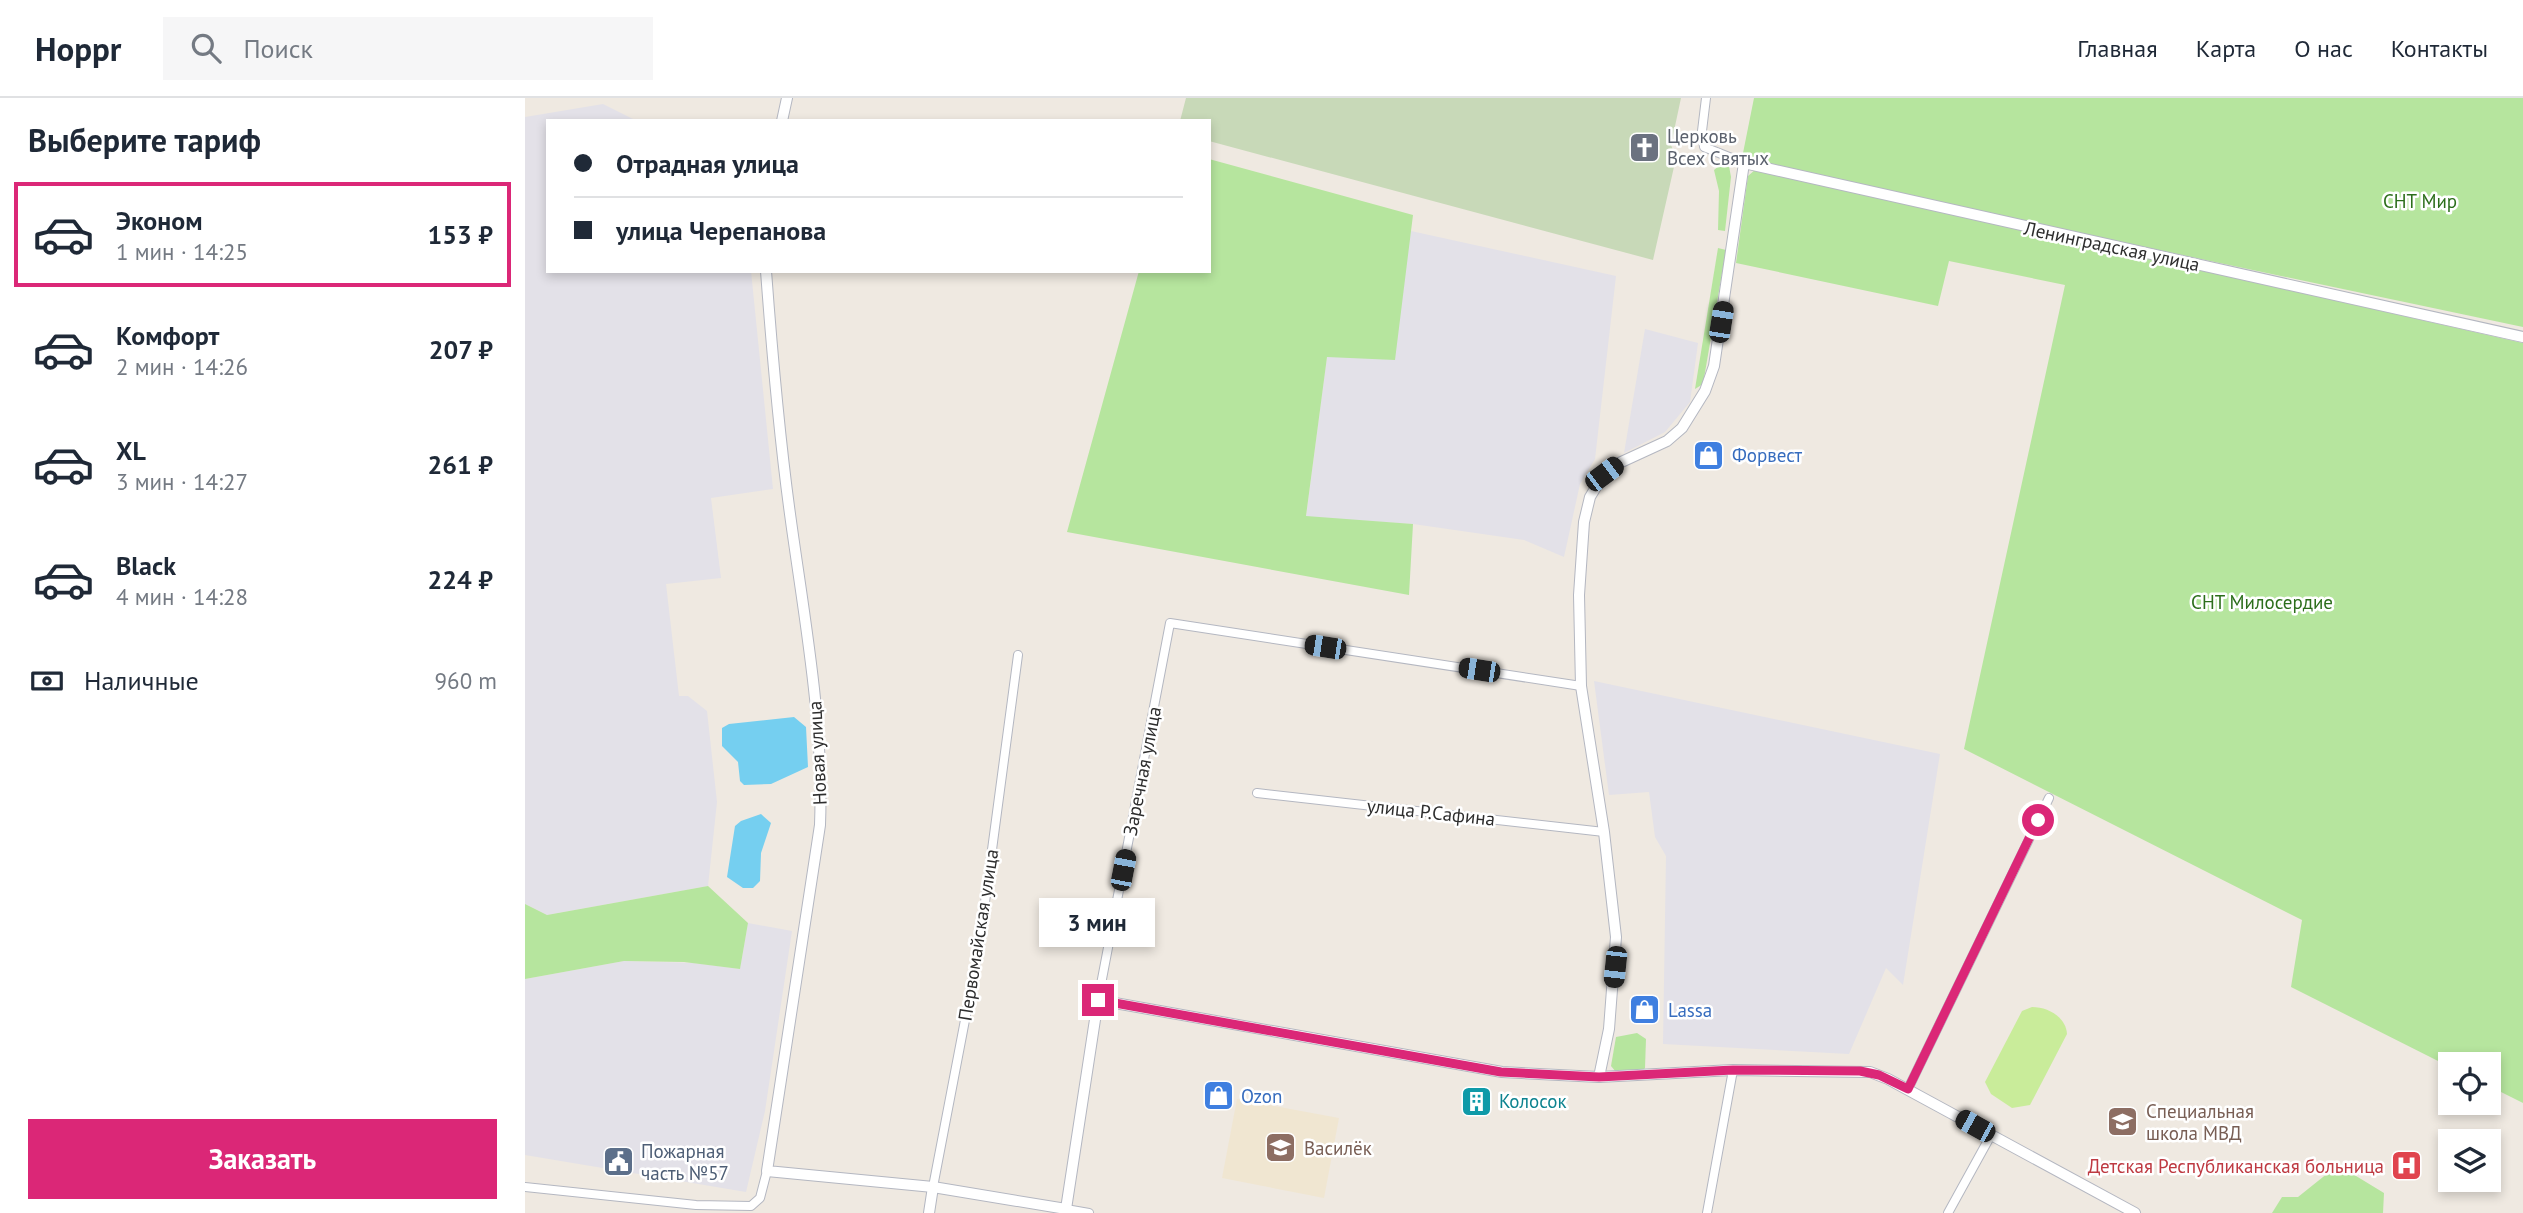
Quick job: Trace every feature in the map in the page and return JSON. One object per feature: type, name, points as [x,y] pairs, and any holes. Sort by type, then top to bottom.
[{"type":"street","points":[[782,119],[787,98]]},
{"type":"street","name":"Ленинградская улица","points":[[1706,98],[1702,131],[1704,147],[1744,163],[2523,337]]},
{"type":"street","points":[[1599,1077],[1609,1029],[1615,967],[1615,920],[1581,686],[1579,595],[1584,522],[1590,497],[1604,474],[1617,464],[1667,440],[1682,428],[1705,391],[1714,366],[1744,163]]},
{"type":"street","name":"Новая улица","points":[[695,1209],[751,1206],[760,1198],[767,1171],[820,825],[821,778],[810,656],[788,498],[766,273]]},
{"type":"street","name":"Заречная улица","points":[[1065,1211],[1098,1000],[1170,623],[1581,686]]},
{"type":"street","name":"Первомайская улица","points":[[929,1213],[979,947],[1018,655]]},
{"type":"street","name":"улица Р.Сафина","points":[[1257,793],[1604,832]]},
{"type":"street","points":[[1908,1089],[2049,798]]},
{"type":"street","points":[[1098,1000],[1501,1072],[1599,1077],[1733,1070],[1860,1071],[1879,1075],[1908,1089],[2135,1213]]},
{"type":"street","points":[[1707,1213],[1733,1070]]},
{"type":"street","points":[[1948,1213],[1991,1135]]},
{"type":"street","points":[[767,1171],[933,1187],[1089,1213]]},
{"type":"street","points":[[525,1187],[695,1209]]},
{"type":"shaded area","points":[[603,104],[633,119],[546,119],[546,273],[751,273],[773,489],[711,498],[721,578],[666,584],[679,696],[688,696],[707,711],[717,802],[708,886],[547,915],[525,904],[525,117]]},
{"type":"shaded area","points":[[1411,231],[1616,276],[1595,459],[1580,484],[1564,557],[1524,540],[1413,524],[1306,517],[1327,356],[1406,256]]},
{"type":"shaded area","points":[[1645,329],[1698,343],[1690,402],[1665,432],[1624,453]]},
{"type":"shaded area","points":[[1594,681],[1940,754],[1903,985],[1886,968],[1849,1054],[1663,1044],[1666,856],[1655,837],[1649,792],[1609,795]]},
{"type":"shaded area","points":[[748,923],[792,931],[765,1111],[746,1192],[525,1155],[525,979],[624,961],[694,963],[740,969]]},
{"type":"shaded area","name":"Василёк","points":[[1237,1099],[1339,1118],[1324,1198],[1222,1178]]},
{"type":"green space","points":[[1186,98],[1681,98],[1671,145],[1676,158],[1653,260],[1211,142],[1211,119],[1181,119]]},
{"type":"green space","name":"СНТ Мир","points":[[1754,98],[2523,98],[2523,327],[2073,232],[1742,158]]},
{"type":"green space","points":[[1211,160],[1413,215],[1395,360],[1327,357],[1306,516],[1413,524],[1409,595],[1067,532],[1138,273],[1211,273]]},
{"type":"green space","points":[[1720,165],[1729,166],[1731,177],[1725,231],[1718,230],[1719,191],[1714,170]]},
{"type":"green space","name":"СНТ Милосердие","points":[[1756,169],[2523,343],[2523,1103],[2501,1092],[2501,1052],[2438,1052],[2438,1061],[2291,987],[2302,920],[1964,749],[2065,285],[1949,261],[1938,306],[1736,263],[1748,176]]},
{"type":"green space","points":[[1718,248],[1726,250],[1703,384],[1695,389]]},
{"type":"green space","points":[[708,886],[748,923],[740,969],[684,962],[624,961],[525,979],[525,904],[547,915]]},
{"type":"green space","points":[[2032,1007],[2055,1014],[2066,1028],[2067,1034],[2030,1105],[2012,1108],[1991,1094],[1985,1082],[2022,1011]]},
{"type":"green space","points":[[1637,1033],[1646,1039],[1645,1068],[1643,1071],[1616,1072],[1611,1066],[1616,1037]]},
{"type":"green space","points":[[2338,1165],[2384,1193],[2383,1213],[2272,1213],[2282,1197],[2298,1197]]},
{"type":"water","points":[[794,717],[806,727],[808,767],[771,784],[744,785],[740,781],[738,762],[722,746],[722,728],[729,724]]},
{"type":"water","points":[[761,814],[771,823],[761,853],[760,881],[753,888],[743,888],[727,877],[735,826]]},
{"type":"place","name":"Церковь Всех Святых","points":[[1644,147]]},
{"type":"place","name":"Форвест","points":[[1709,455]]},
{"type":"place","name":"Lassa","points":[[1645,1010]]},
{"type":"place","name":"Ozon","points":[[1218,1096]]},
{"type":"place","name":"Колосок","points":[[1476,1101]]},
{"type":"place","name":"Специальная школа МВД","points":[[2123,1122]]},
{"type":"place","name":"Василёк","points":[[1281,1148]]},
{"type":"place","name":"Пожарная часть №57","points":[[618,1162]]},
{"type":"place","name":"Детская Республиканская больница","points":[[2407,1166]]},
{"type":"route","points":[[1098,1000],[1501,1072],[1599,1077],[1733,1070],[1860,1071],[1879,1075],[1908,1089],[2038,820]]}]
